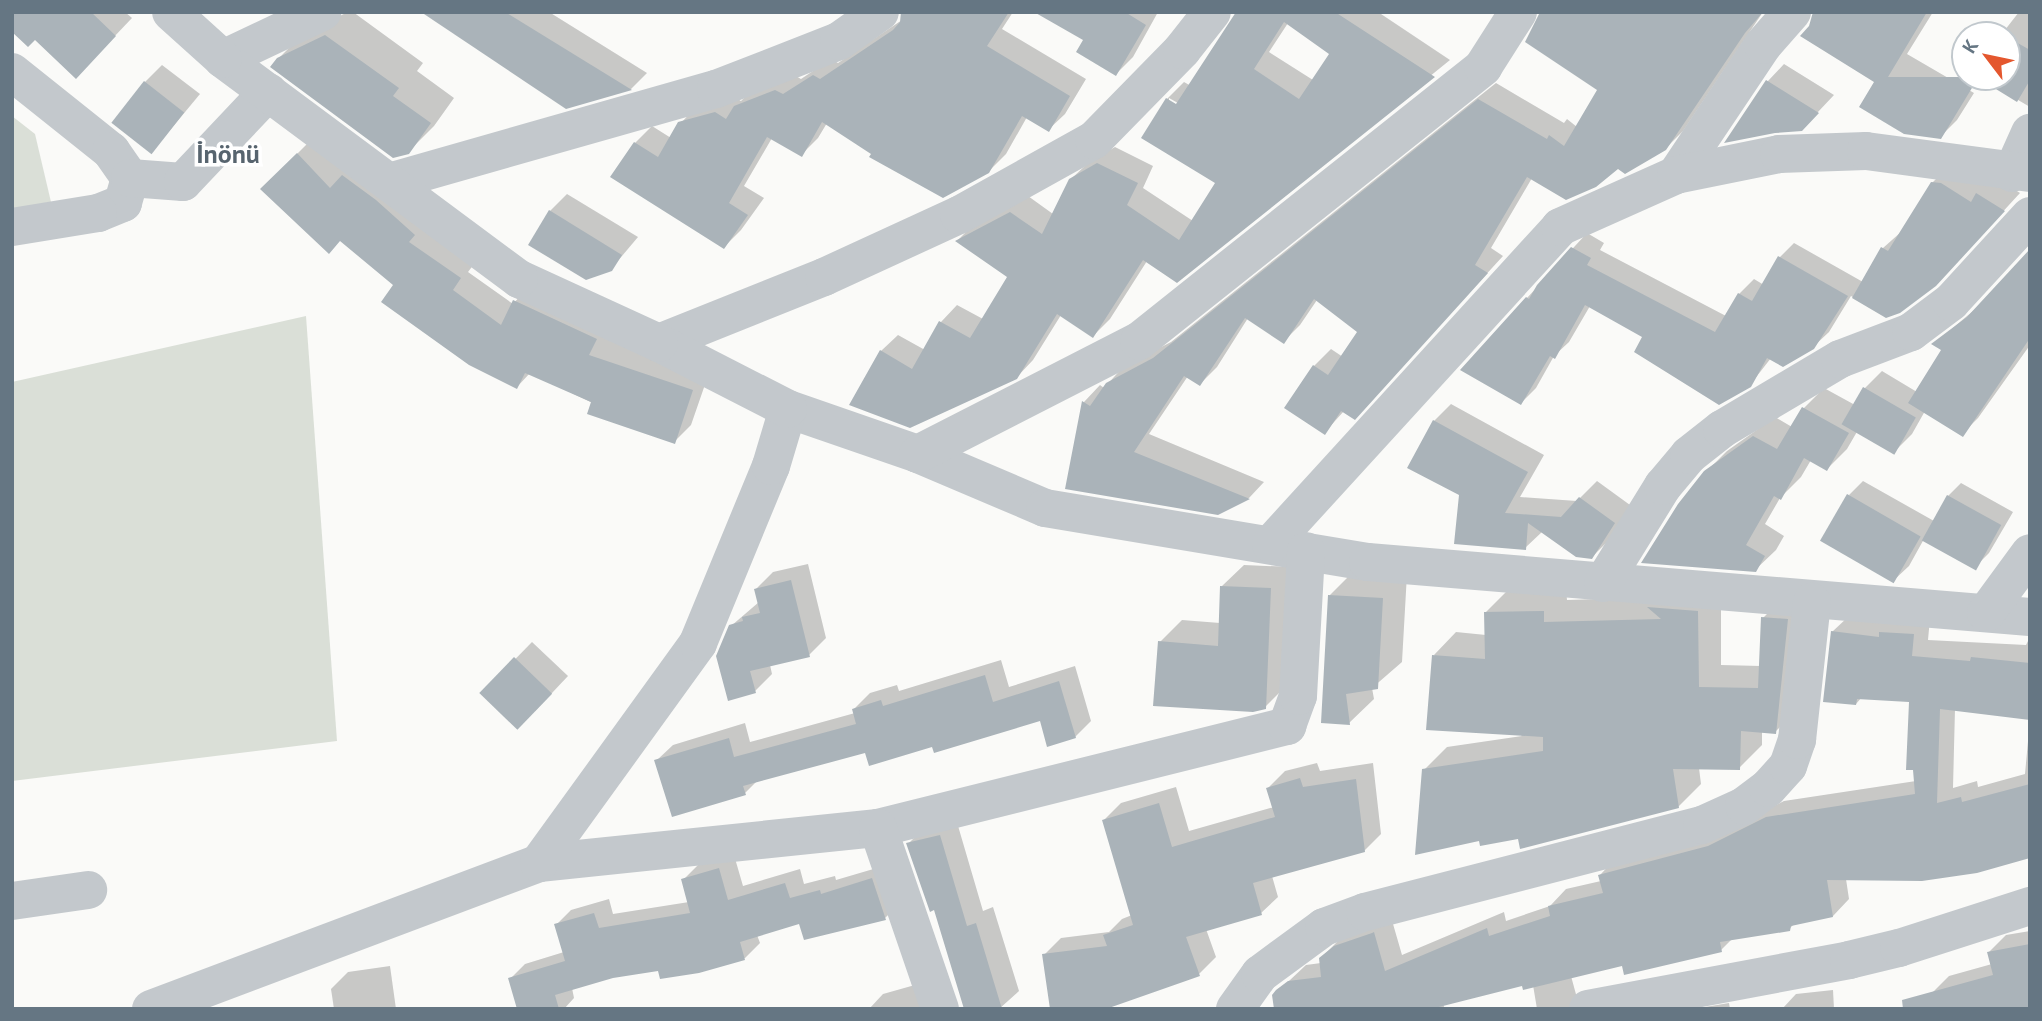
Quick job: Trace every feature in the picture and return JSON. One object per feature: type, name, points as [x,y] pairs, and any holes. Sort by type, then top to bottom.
[{"type":"street","points":[[171,12],[223,59],[520,279],[659,343],[788,409],[918,454],[1045,508],[1368,562],[1812,601],[2030,617]]},
{"type":"street","points":[[223,59],[322,12]]},
{"type":"street","points":[[389,182],[716,89],[839,41],[880,12]]},
{"type":"street","points":[[659,343],[824,277],[959,215],[1094,139],[1182,50],[1212,12]]},
{"type":"street","points":[[918,454],[1139,341],[1483,67],[1518,12]]},
{"type":"street","points":[[1676,175],[1763,45],[1792,12]]},
{"type":"street","points":[[12,72],[111,152],[130,178],[183,182],[268,92]]},
{"type":"street","points":[[151,1009],[539,863],[878,828],[1287,726],[1298,696],[1289,547],[1560,227],[1676,175],[1779,153],[1866,151],[2021,173],[2030,133]]},
{"type":"street","points":[[12,227],[98,213],[123,203],[130,178]]},
{"type":"street","points":[[1603,583],[1663,486],[1689,454],[1722,429],[1840,359],[1911,332],[1951,302],[2030,216]]},
{"type":"street","points":[[539,863],[698,643],[771,466],[788,409]]},
{"type":"street","points":[[1986,613],[2030,553]]},
{"type":"street","points":[[1235,1009],[1260,974],[1324,927],[1366,912],[1702,825],[1744,806],[1768,788],[1788,766],[1797,740],[1812,601]]},
{"type":"street","points":[[878,828],[940,1009]]},
{"type":"street","points":[[12,901],[88,890]]},
{"type":"street","points":[[1588,1009],[1849,960],[1899,948],[2030,906]]},
{"type":"shaded area","points":[[12,116],[35,134],[51,202],[12,209]]},
{"type":"shaded area","points":[[306,316],[337,741],[12,781],[12,382]]},
{"type":"building","points":[[12,12],[91,12],[116,36],[76,79],[35,40],[28,47],[12,32]]},
{"type":"building","points":[[421,12],[505,12],[632,90],[566,109]]},
{"type":"building","points":[[901,12],[1009,12],[987,46],[1070,96],[1049,132],[1022,116],[989,173],[943,198],[869,157],[871,154],[822,122],[802,157],[767,137],[729,203],[748,215],[724,249],[610,177],[634,142],[658,157],[678,122],[715,112],[726,119],[734,106],[775,90],[783,94],[813,75],[820,79],[893,30],[900,22]]},
{"type":"building","points":[[1034,12],[1125,12],[1146,25],[1116,76],[1076,52],[1083,40]]},
{"type":"building","points":[[1236,12],[1335,12],[1435,77],[1177,283],[1143,260],[1093,338],[1057,314],[1017,379],[910,428],[849,405],[880,350],[912,369],[939,321],[970,338],[1007,277],[955,241],[1010,212],[1042,234],[1069,179],[1097,163],[1138,183],[1127,205],[1179,240],[1215,183],[1141,138],[1166,98],[1176,104]],"holes":[[[1284,22],[1329,54],[1299,99],[1254,69]]]},
{"type":"building","points":[[1540,12],[1763,12],[1745,33],[1666,150],[1625,174],[1618,169],[1596,187],[1566,200],[1527,177],[1475,265],[1488,273],[1355,420],[1341,411],[1325,435],[1284,408],[1313,365],[1328,375],[1357,332],[1314,299],[1284,344],[1245,318],[1200,386],[1184,376],[1134,452],[1250,499],[1218,515],[1065,489],[1082,401],[1090,406],[1106,383],[1153,358],[1478,99],[1547,139],[1549,135],[1564,146],[1597,90],[1525,42]]},
{"type":"building","points":[[1813,12],[1927,12],[1888,77],[1951,77],[1951,91],[1970,91],[1941,139],[1904,134],[1859,107],[1874,82],[1800,36],[1809,26]]},
{"type":"building","points":[[325,35],[399,88],[393,96],[431,123],[409,154],[393,158],[270,67],[277,58]]},
{"type":"building","points":[[2021,45],[2030,50],[2030,80],[2017,102],[1999,91],[2021,91]]},
{"type":"building","points":[[1766,80],[1819,113],[1802,131],[1775,133],[1724,143]]},
{"type":"building","points":[[144,81],[184,112],[152,154],[111,123]]},
{"type":"building","points":[[297,153],[330,188],[342,175],[376,200],[415,235],[409,242],[461,278],[453,290],[501,325],[513,300],[597,339],[589,355],[693,390],[675,444],[587,414],[591,402],[525,373],[517,389],[469,365],[381,302],[393,285],[340,241],[329,254],[260,189]]},
{"type":"building","points":[[1931,182],[1941,183],[1971,202],[1976,193],[2005,211],[1936,286],[1900,313],[1886,318],[1852,298],[1881,247],[1888,251]]},
{"type":"building","points":[[549,210],[622,255],[612,271],[586,280],[528,245]]},
{"type":"building","points":[[1571,247],[1591,258],[1587,265],[1715,332],[1738,293],[1752,301],[1778,256],[1848,296],[1814,349],[1783,367],[1767,358],[1751,387],[1719,405],[1634,352],[1642,337],[1585,305],[1555,359],[1550,356],[1521,405],[1460,370],[1526,297],[1529,299],[1537,285]]},
{"type":"building","points":[[2030,249],[2030,338],[1963,437],[1908,403],[1941,350],[1931,344],[1967,317]]},
{"type":"building","points":[[1863,387],[1916,418],[1894,455],[1842,424]]},
{"type":"building","points":[[1802,407],[1849,433],[1827,471],[1804,458],[1781,500],[1774,496],[1746,545],[1765,556],[1756,572],[1641,563],[1678,504],[1704,471],[1753,436],[1777,449]]},
{"type":"building","points":[[1433,420],[1528,472],[1505,513],[1561,517],[1579,497],[1615,523],[1592,559],[1576,557],[1528,523],[1526,550],[1454,544],[1459,495],[1407,468]]},
{"type":"building","points":[[1847,494],[1921,536],[1894,583],[1820,541]]},
{"type":"building","points":[[1947,495],[2001,525],[1976,571],[1922,540]]},
{"type":"building","points":[[791,580],[810,657],[750,671],[756,693],[728,701],[716,656],[729,625],[743,621],[742,617],[760,613],[754,589]]},
{"type":"building","points":[[1220,586],[1271,588],[1266,709],[1253,712],[1153,706],[1158,641],[1218,646]]},
{"type":"building","points":[[1328,595],[1383,598],[1378,689],[1346,694],[1350,725],[1321,723]]},
{"type":"building","points":[[1647,607],[1698,611],[1699,687],[1758,688],[1761,617],[1788,619],[1776,734],[1741,731],[1740,770],[1673,769],[1679,808],[1520,849],[1518,839],[1480,846],[1479,841],[1415,855],[1422,769],[1543,751],[1543,737],[1426,730],[1432,655],[1485,659],[1484,612],[1544,611],[1544,622],[1661,619]]},
{"type":"building","points":[[1831,631],[1879,637],[1879,632],[1914,634],[1912,656],[1970,661],[1971,657],[2030,663],[2030,720],[1940,709],[1937,803],[1961,797],[1962,802],[2030,784],[2030,858],[1977,873],[1922,881],[1827,880],[1833,917],[1791,926],[1790,931],[1720,942],[1722,952],[1624,975],[1622,966],[1523,990],[1522,986],[1431,1009],[1274,1009],[1272,995],[1276,990],[1288,981],[1321,977],[1319,958],[1334,946],[1374,932],[1385,971],[1487,928],[1489,936],[1550,916],[1548,906],[1603,893],[1598,875],[1708,846],[1766,817],[1915,794],[1913,770],[1906,770],[1909,702],[1857,699],[1856,705],[1823,702]]},
{"type":"building","points":[[514,657],[552,694],[517,730],[479,693]]},
{"type":"building","points":[[985,675],[993,702],[1059,681],[1076,738],[1047,747],[1040,721],[934,753],[932,747],[869,766],[865,753],[743,786],[746,795],[672,817],[654,760],[729,738],[734,757],[856,724],[852,709],[881,700],[883,706]]},
{"type":"building","points":[[1300,778],[1303,787],[1356,779],[1365,852],[1253,883],[1262,915],[1186,937],[1200,976],[1106,1009],[1050,1009],[1042,954],[1107,946],[1103,935],[1133,925],[1102,820],[1159,803],[1172,847],[1275,817],[1266,788]]},
{"type":"building","points":[[940,835],[967,926],[976,923],[1002,1009],[964,1009],[934,910],[930,912],[906,843]]},
{"type":"building","points":[[719,868],[728,900],[785,883],[790,898],[820,890],[821,894],[872,878],[886,920],[804,940],[799,924],[740,942],[745,960],[699,973],[660,979],[658,971],[613,978],[555,995],[559,1009],[517,1009],[508,978],[565,961],[554,924],[594,913],[599,928],[690,913],[681,879]]},
{"type":"building","points":[[2030,944],[2030,1009],[1903,1009],[1902,1000],[1993,975],[1987,952]]},
{"type":"district","name":"İnönü","points":[[228,154]]}]
